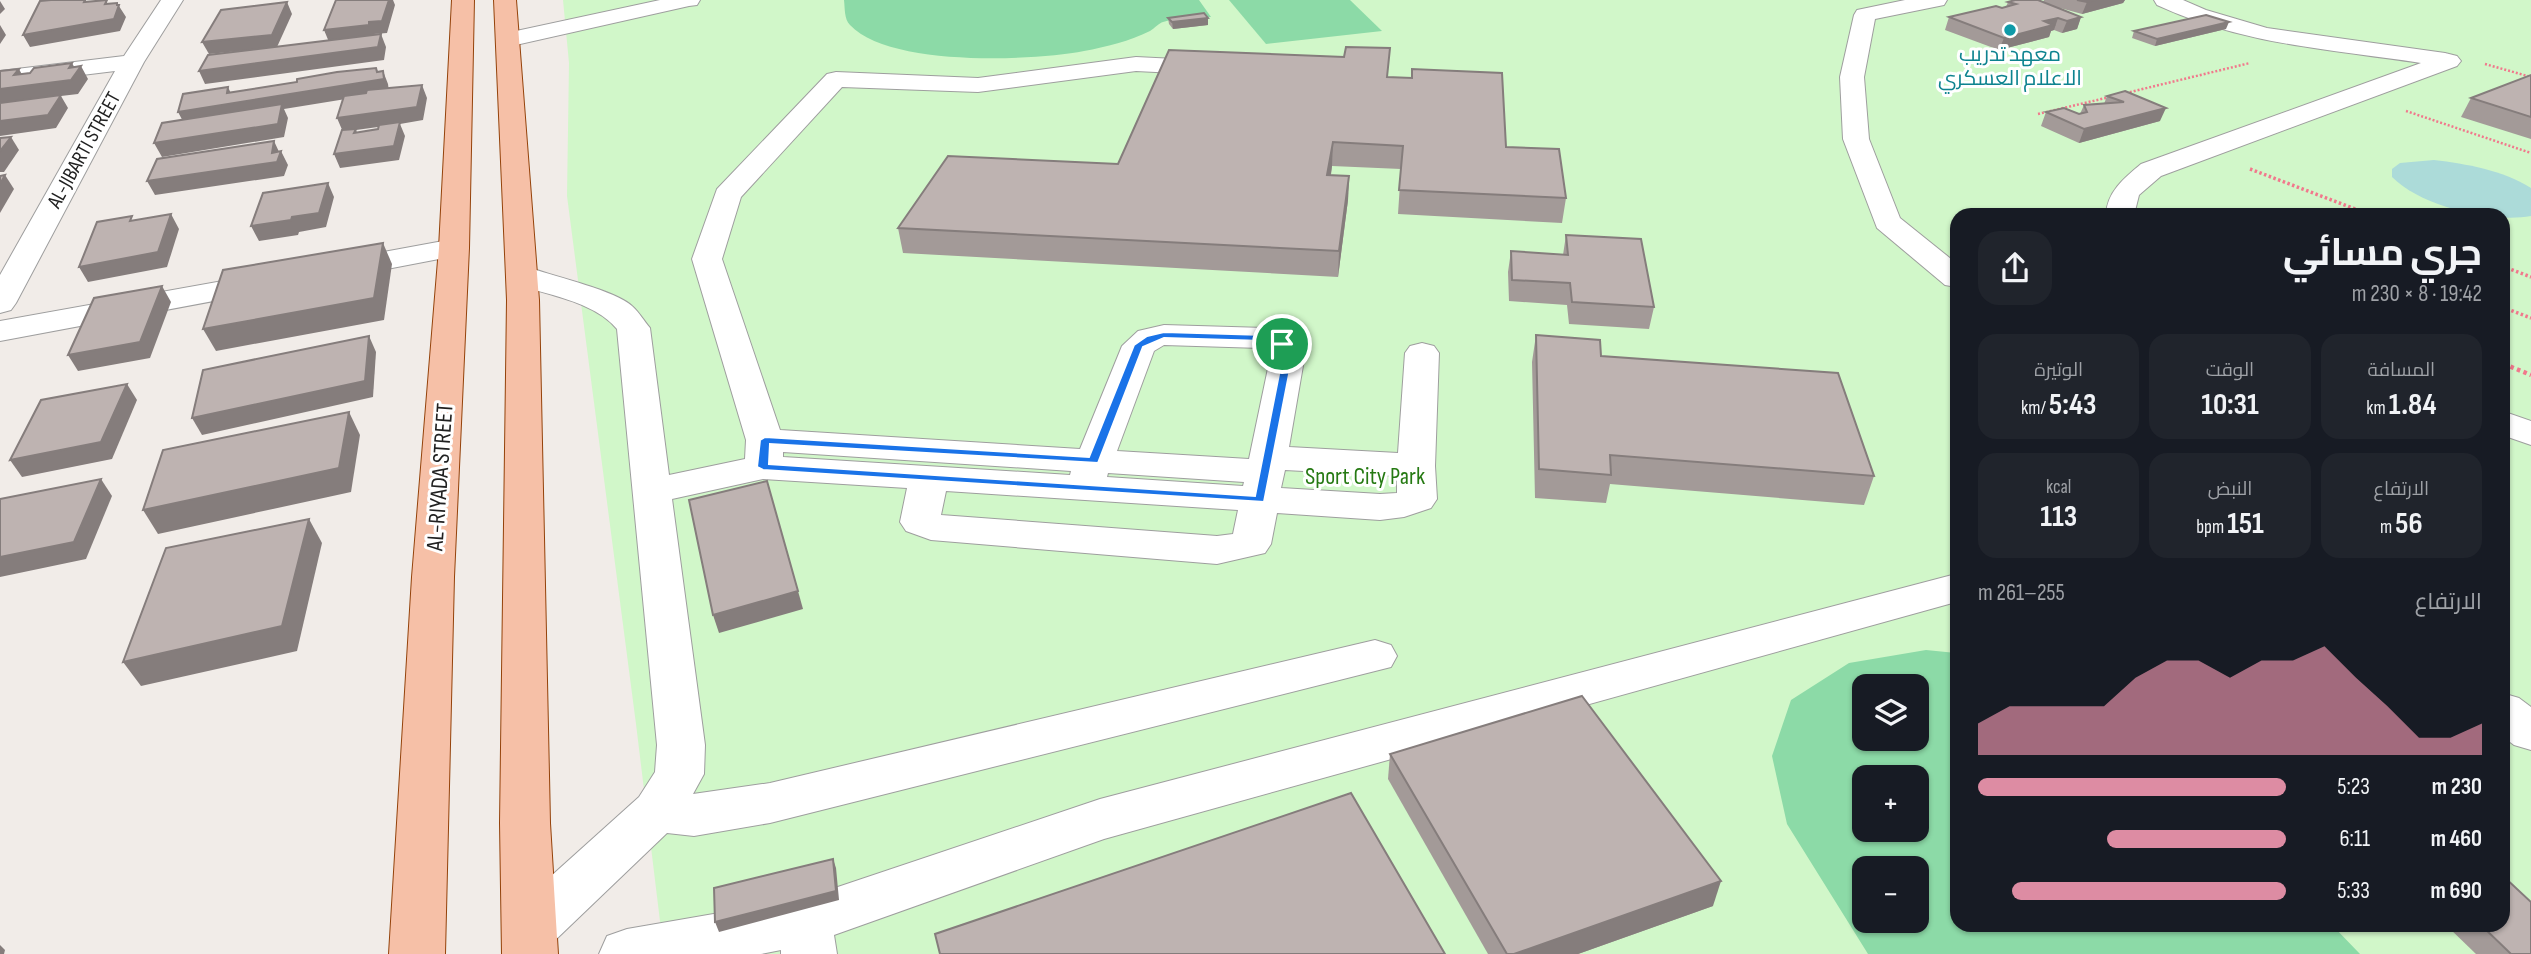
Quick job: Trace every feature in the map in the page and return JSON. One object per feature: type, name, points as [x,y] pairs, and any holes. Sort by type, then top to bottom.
[{"type":"main road","name":"AL-RIYADA STREET","points":[[417,954],[433,577],[454,248],[463,0]]},
{"type":"main road","points":[[505,0],[522,276],[525,810],[530,942]]},
{"type":"street","name":"AL-JIBARTI STREET","points":[[0,303],[132,62],[172,0]]},
{"type":"street","points":[[508,40],[689,0]]},
{"type":"street","points":[[1937,0],[1862,7],[1852,77],[1856,139],[1887,222],[1950,273]]},
{"type":"street","points":[[2120,208],[2120,201],[2128,188],[2151,170],[2449,61],[2250,32],[2200,16],[2165,0]]},
{"type":"street","points":[[0,78],[132,62]]},
{"type":"street","points":[[764,454],[707,259],[727,195],[836,79],[978,85],[1136,64],[1239,69]]},
{"type":"street","points":[[0,331],[454,248]]},
{"type":"street","points":[[522,276],[620,311],[633,328],[681,745],[679,774],[657,811],[530,942]]},
{"type":"street","points":[[929,478],[920,522],[931,527],[1217,550],[1251,544],[1288,354],[1282,344],[1265,338],[1164,335],[1150,338],[1139,345],[1089,474]]},
{"type":"street","points":[[764,454],[929,478],[1089,474],[1266,476],[1380,507],[1404,505],[1417,499],[1416,466],[1422,353]]},
{"type":"street","points":[[2510,425],[2531,434]]},
{"type":"street","points":[[653,491],[764,454],[1089,474]]},
{"type":"street","points":[[627,954],[807,938],[1100,820],[1950,590]]},
{"type":"street","points":[[657,811],[694,815],[770,803],[1375,656]]},
{"type":"street","points":[[2510,716],[2531,732]]},
{"type":"path","points":[[2038,114],[2250,63]]},
{"type":"path","points":[[2396,108],[2531,153]]},
{"type":"path","points":[[2240,165],[2353,208]]},
{"type":"path","points":[[2510,269],[2531,277]]},
{"type":"path","points":[[2510,310],[2531,318]]},
{"type":"path","points":[[2510,366],[2531,375]]},
{"type":"green space","name":"Sport City Park","points":[[563,0],[2531,0],[2531,954],[664,954],[567,196],[569,63]]},
{"type":"green space","points":[[844,0],[1199,0],[1211,17],[1169,20],[1134,38],[1084,51],[1031,57],[962,57],[896,48],[869,39],[848,23]]},
{"type":"green space","points":[[1229,0],[1350,0],[1382,31],[1266,44]]},
{"type":"green space","points":[[1926,650],[1950,652],[1950,932],[2339,932],[2360,954],[1868,954],[1855,933],[1929,933],[1929,856],[1852,856],[1852,928],[1787,824],[1772,756],[1791,700],[1849,663]]},
{"type":"water","points":[[2434,160],[2496,172],[2531,188],[2531,216],[2510,218],[2510,208],[2452,208],[2421,197],[2392,177],[2392,169],[2400,163]]},
{"type":"building","points":[[107,0],[105,4],[119,5],[114,19],[23,35],[40,1]]},
{"type":"building","points":[[336,0],[389,0],[382,21],[324,30]]},
{"type":"building","points":[[2038,0],[2081,17],[2067,21],[2058,18],[2044,21],[2053,25],[2004,38],[1949,17],[1996,6],[2002,8],[2016,4],[2008,2]]},
{"type":"building","points":[[287,2],[272,35],[202,42],[221,10]]},
{"type":"building","points":[[1204,13],[1208,18],[1172,22],[1168,18]]},
{"type":"building","points":[[2206,15],[2229,22],[2157,39],[2134,31]]},
{"type":"building","points":[[381,34],[378,47],[199,71],[208,55]]},
{"type":"building","points":[[1346,47],[1390,48],[1387,77],[1412,78],[1412,69],[1502,73],[1506,147],[1559,149],[1566,198],[1399,190],[1403,146],[1333,142],[1327,175],[1349,176],[1339,251],[898,228],[948,156],[1118,164],[1169,50],[1344,57]]},
{"type":"building","points":[[72,63],[69,68],[81,66],[71,80],[0,89],[0,71],[19,69],[14,75],[30,73],[34,68]]},
{"type":"building","points":[[376,68],[377,72],[383,71],[384,79],[178,112],[183,94],[228,87],[227,93],[297,82],[297,79],[337,72]]},
{"type":"building","points":[[2531,75],[2531,117],[2471,98]]},
{"type":"building","points":[[422,85],[417,107],[337,118],[344,96],[366,93],[367,90]]},
{"type":"building","points":[[2125,91],[2166,108],[2084,129],[2046,112],[2064,108],[2079,114],[2087,112],[2084,105],[2124,102],[2107,96]]},
{"type":"building","points":[[61,95],[48,115],[0,121],[0,103]]},
{"type":"building","points":[[282,104],[278,124],[154,143],[162,123]]},
{"type":"building","points":[[400,122],[394,146],[334,154],[342,130],[356,129],[354,133]]},
{"type":"building","points":[[11,137],[0,151],[0,138]]},
{"type":"building","points":[[274,141],[272,153],[281,151],[277,162],[147,181],[157,159]]},
{"type":"building","points":[[328,183],[319,213],[251,226],[263,193]]},
{"type":"building","points":[[171,214],[158,252],[79,267],[97,222],[132,216],[130,221]]},
{"type":"building","points":[[1566,235],[1641,239],[1654,307],[1572,302],[1570,283],[1512,280],[1511,251],[1568,255]]},
{"type":"building","points":[[383,243],[374,298],[203,329],[223,270]]},
{"type":"building","points":[[162,286],[140,342],[68,355],[94,298]]},
{"type":"building","points":[[1536,335],[1600,340],[1601,356],[1838,373],[1874,476],[1610,455],[1611,475],[1539,469]]},
{"type":"building","points":[[369,336],[365,381],[192,418],[203,370]]},
{"type":"building","points":[[127,384],[101,442],[10,460],[41,400]]},
{"type":"building","points":[[349,412],[339,468],[143,510],[163,450]]},
{"type":"building","points":[[101,479],[74,542],[0,557],[0,499]]},
{"type":"building","points":[[767,481],[798,591],[713,615],[689,500]]},
{"type":"building","points":[[309,519],[282,626],[123,662],[166,548]]},
{"type":"building","points":[[1582,696],[1721,881],[1514,954],[1507,954],[1390,754]]},
{"type":"building","points":[[1351,793],[1445,954],[940,954],[935,934]]},
{"type":"building","points":[[833,859],[836,891],[715,922],[714,888]]},
{"type":"building","points":[[2510,882],[2531,902],[2531,954],[2511,954],[2488,932],[2510,932]]},
{"type":"place","name":"معهد تدريب الاعلام العسكري","points":[[2010,30]]},
{"type":"route","points":[[1164,335],[1265,338],[1282,344],[1288,354],[1260,500],[763,467],[765,440],[1094,461],[1139,345],[1150,338],[1164,335]]}]
